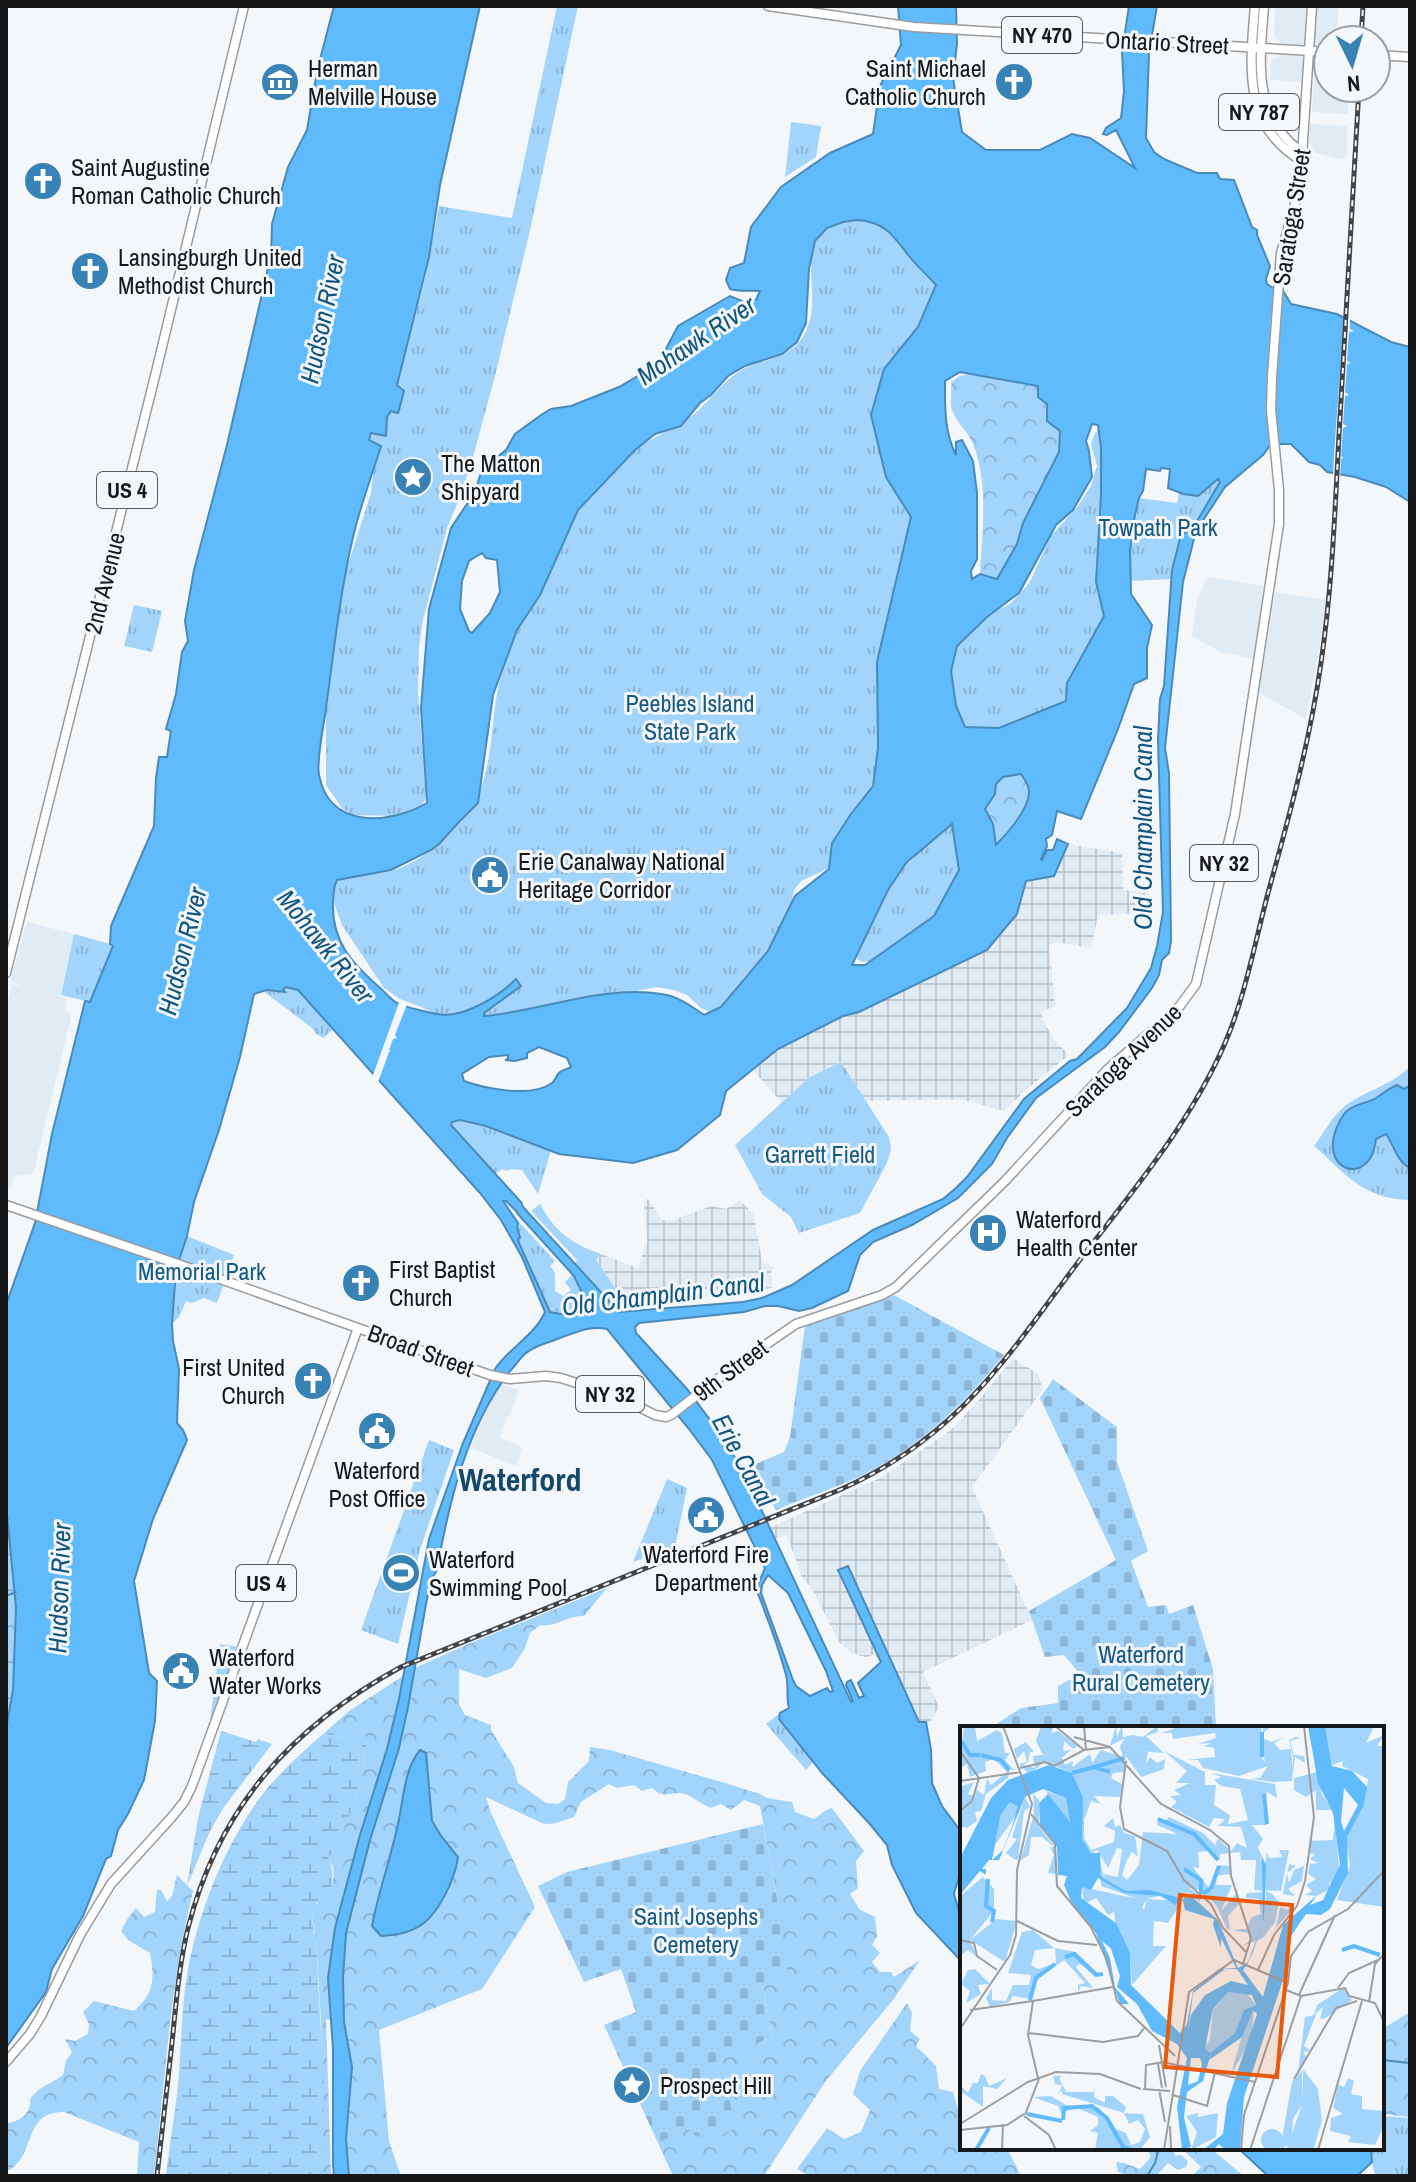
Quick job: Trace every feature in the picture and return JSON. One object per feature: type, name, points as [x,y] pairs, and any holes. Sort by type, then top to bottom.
[{"type":"main road","name":"2nd Avenue","points":[[6,973],[244,6]]},
{"type":"main road","name":"Ontario Street","points":[[768,6],[898,26],[1312,51]]},
{"type":"main road","name":"NY 787","points":[[1255,6],[1256,48],[1264,98],[1281,132],[1303,157]]},
{"type":"main road","name":"NY 787","points":[[1264,6],[1252,85],[1261,116],[1279,143],[1303,157]]},
{"type":"main road","name":"Saratoga Street","points":[[1279,524],[1271,400],[1284,239],[1298,197],[1303,157],[1312,6]]},
{"type":"main road","points":[[1281,132],[1295,134],[1305,123]]},
{"type":"main road","name":"Saratoga Avenue","points":[[796,1324],[882,1295],[896,1287],[1009,1177],[1107,1070],[1179,1007],[1192,991],[1199,973],[1235,814],[1279,524]]},
{"type":"main road","name":"Broad Street","points":[[6,1205],[490,1375],[510,1379],[561,1378],[619,1397],[655,1415],[668,1416]]},
{"type":"main road","name":"9th Street","points":[[668,1416],[796,1324]]},
{"type":"main road","name":"US 4","points":[[6,2062],[41,2016],[74,1945],[105,1893],[171,1818],[192,1786],[358,1328]]},
{"type":"shaded area","points":[[1275,6],[1306,6],[1304,45],[1281,44],[1274,35]]},
{"type":"shaded area","points":[[1317,6],[1339,6],[1337,24],[1316,24]]},
{"type":"shaded area","points":[[1282,55],[1304,56],[1303,82],[1270,80],[1271,60]]},
{"type":"shaded area","points":[[1312,104],[1348,104],[1348,114],[1312,112]]},
{"type":"shaded area","points":[[1310,124],[1347,126],[1347,155],[1342,160],[1313,152],[1309,139]]},
{"type":"shaded area","points":[[1208,577],[1264,586],[1254,659],[1220,652],[1192,636],[1197,600]]},
{"type":"shaded area","points":[[1275,592],[1325,600],[1306,719],[1259,693]]},
{"type":"shaded area","points":[[1068,844],[1122,853],[1123,890],[1148,892],[1152,913],[1098,915],[1091,948],[1056,942],[1049,945],[1055,1006],[1041,1012],[1055,1041],[1069,1055],[1004,1111],[960,1099],[866,1101],[841,1062],[810,1077],[782,1103],[753,1070],[778,1049],[870,1005],[1023,893],[1026,881],[1054,876]]},
{"type":"shaded area","points":[[27,922],[74,934],[60,995],[67,999],[65,1010],[71,1017],[34,1171],[15,1176],[11,1188],[6,1187],[6,1008],[12,985],[21,985],[10,981]]},
{"type":"shaded area","points":[[648,1199],[662,1220],[670,1221],[711,1206],[726,1209],[740,1200],[754,1215],[762,1262],[774,1267],[771,1273],[773,1287],[754,1293],[636,1303],[622,1298],[596,1260],[601,1254],[638,1268],[647,1241],[644,1201]]},
{"type":"shaded area","points":[[1013,1358],[1038,1374],[1043,1389],[972,1487],[1032,1620],[923,1672],[939,1707],[926,1728],[925,1722],[919,1722],[881,1662],[878,1663],[875,1654],[861,1656],[839,1642],[811,1587],[802,1578],[787,1535],[774,1539],[769,1528],[878,1479],[951,1430]]},
{"type":"shaded area","points":[[501,1384],[519,1390],[500,1438],[522,1447],[516,1466],[471,1448]]},
{"type":"green space","points":[[557,6],[578,6],[531,226],[473,457],[447,528],[422,624],[418,692],[426,797],[422,805],[399,816],[352,815],[342,808],[326,785],[326,682],[336,602],[371,493],[381,447],[369,440],[402,395],[397,386],[426,275],[439,206],[512,218]]},
{"type":"green space","points":[[791,122],[821,126],[816,157],[785,177]]},
{"type":"green space","name":"Peebles Island State Park","points":[[856,220],[871,222],[891,233],[911,259],[950,285],[892,359],[879,385],[877,399],[912,517],[876,773],[829,868],[801,881],[794,890],[787,927],[776,943],[720,1008],[710,1012],[687,995],[657,987],[452,1022],[400,999],[384,988],[342,925],[335,906],[334,884],[354,875],[404,867],[425,855],[467,812],[476,798],[487,768],[496,700],[507,655],[559,532],[617,461],[693,415],[737,373],[794,348],[809,324],[811,268],[819,238],[832,227]]},
{"type":"green space","points":[[973,373],[1038,386],[1038,397],[1047,404],[1060,431],[1059,452],[1023,523],[1017,544],[997,579],[980,574],[981,475],[973,444],[951,407],[951,382]]},
{"type":"green space","points":[[1104,425],[1098,589],[1106,611],[1102,622],[1083,655],[1068,699],[1059,707],[972,754],[953,696],[951,665],[956,646],[990,614],[1010,604],[1030,582],[1050,537],[1091,486],[1097,466],[1091,444],[1094,435]]},
{"type":"green space","name":"Towpath Park","points":[[1218,479],[1220,481],[1193,528],[1181,535],[1171,579],[1131,581],[1130,550],[1139,498],[1177,503],[1179,492],[1198,496]]},
{"type":"green space","points":[[134,605],[162,611],[152,652],[124,646]]},
{"type":"green space","points":[[1021,774],[1029,789],[1026,805],[995,846],[984,808],[1003,777]]},
{"type":"green space","points":[[950,818],[970,891],[872,961],[857,959],[897,869],[910,862]]},
{"type":"green space","points":[[74,934],[114,945],[90,1002],[61,995]]},
{"type":"green space","points":[[286,987],[297,990],[333,1029],[324,1038],[263,991],[283,992]]},
{"type":"green space","name":"Garrett Field","points":[[841,1062],[889,1137],[890,1154],[860,1213],[799,1233],[791,1217],[762,1194],[735,1145],[810,1077]]},
{"type":"green space","points":[[1410,1066],[1410,1200],[1380,1195],[1357,1184],[1314,1146],[1345,1106],[1396,1078]]},
{"type":"green space","points":[[455,1120],[486,1126],[551,1151],[538,1194],[522,1170],[502,1169],[495,1174],[451,1125]]},
{"type":"green space","points":[[540,1204],[565,1236],[601,1254],[596,1260],[622,1298],[617,1302],[624,1312],[617,1310],[575,1264],[577,1260],[531,1211]]},
{"type":"green space","points":[[519,1222],[555,1261],[550,1266],[555,1273],[555,1291],[563,1296],[571,1290],[565,1282],[573,1274],[590,1309],[589,1314],[550,1312],[523,1254],[519,1242]]},
{"type":"green space","name":"Memorial Park","points":[[187,1236],[234,1255],[217,1303],[204,1298],[192,1303],[186,1301],[172,1324],[176,1269]]},
{"type":"green space","points":[[894,1295],[1004,1355],[940,1423],[884,1464],[776,1510],[751,1466],[784,1452],[790,1437],[805,1325]]},
{"type":"green space","name":"Waterford Rural Cemetery","points":[[1053,1379],[1117,1427],[1117,1462],[1148,1551],[1131,1561],[1148,1607],[1166,1605],[1169,1614],[1193,1605],[1213,1669],[1216,1726],[993,1726],[1021,1708],[1058,1703],[1058,1686],[1080,1674],[1064,1655],[1045,1657],[1029,1611],[1116,1560],[1040,1398]]},
{"type":"green space","points":[[429,1440],[454,1450],[420,1550],[398,1644],[361,1630]]},
{"type":"green space","points":[[667,1479],[687,1488],[675,1547],[633,1562]]},
{"type":"green space","points":[[6,1493],[18,1564],[12,1710],[6,1709]]},
{"type":"green space","points":[[607,1588],[584,1616],[540,1625],[530,1633],[525,1648],[512,1668],[486,1678],[459,1669],[459,1704],[465,1715],[491,1725],[491,1730],[514,1767],[518,1783],[546,1803],[558,1804],[565,1799],[568,1782],[589,1761],[590,1747],[725,1783],[767,1798],[792,1802],[795,1812],[814,1819],[832,1808],[864,1851],[856,1861],[858,1888],[850,1894],[860,1910],[875,1917],[877,1936],[872,1945],[880,1953],[872,1962],[880,1972],[891,1972],[894,1977],[920,1960],[893,2000],[825,2082],[764,2176],[673,2176],[658,2143],[690,2128],[725,2088],[718,2079],[721,2060],[772,2037],[763,1984],[778,1904],[760,1806],[744,1800],[731,1810],[721,1804],[710,1808],[685,1794],[665,1795],[652,1788],[642,1791],[634,1785],[617,1788],[609,1784],[581,1802],[574,1817],[544,1824],[486,1797],[535,1907],[482,1989],[379,2030],[389,2141],[401,2176],[349,2176],[346,2139],[352,2067],[344,2022],[326,2019],[331,2176],[313,2176],[323,2121],[321,2020],[313,1907],[329,1892],[334,1877],[327,1857],[335,1851],[357,1796],[367,1743],[358,1734],[344,1737],[323,1734],[349,1711],[417,1667]]},
{"type":"green space","points":[[220,1644],[239,1647],[210,1721]]},
{"type":"green space","points":[[780,1713],[779,1719],[813,1762],[806,1770],[766,1724]]},
{"type":"green space","points":[[221,1731],[272,1744],[224,1807],[210,1831],[187,1886],[198,1818]]},
{"type":"green space","points":[[323,1734],[344,1737],[358,1734],[366,1737],[367,1743],[357,1796],[335,1852],[328,1857],[332,1869],[331,1886],[323,1902],[317,1902],[312,1915],[324,2091],[323,2121],[313,2176],[166,2176],[178,2085],[186,1983],[204,1909],[229,1849],[250,1812],[276,1778]]},
{"type":"green space","name":"Saint Josephs Cemetery","points":[[763,1824],[788,1977],[763,1985],[772,2037],[721,2060],[718,2079],[730,2103],[732,2130],[721,2136],[704,2138],[689,2129],[658,2143],[604,2025],[636,2012],[621,1969],[584,1982],[538,1886],[567,1872]]},
{"type":"green space","points":[[177,1875],[193,1891],[173,1997],[154,2176],[137,2176],[139,2142],[64,2112],[40,2120],[20,2159],[6,2171],[6,2124],[24,2116],[33,2095],[63,2075],[72,2052],[65,2039],[75,2041],[88,2034],[89,2024],[83,2012],[94,2001],[134,2011],[146,1998],[152,1978],[150,1953],[128,1940],[121,1931],[136,1908],[144,1917],[155,1912],[157,1890],[161,1890],[167,1901],[172,1896]]},
{"type":"green space","points":[[907,2003],[912,2013],[910,2031],[920,2039],[916,2046],[936,2066],[939,2089],[953,2092],[960,2111],[960,2150],[1008,2150],[1021,2176],[809,2176],[797,2169],[827,2128],[844,2139],[861,2132],[870,2110],[853,2094],[860,2071]]},
{"type":"green space","points":[[1410,2012],[1410,2117],[1384,2114],[1384,2028]]},
{"type":"green space","points":[[1384,2116],[1410,2118],[1410,2176],[1375,2176],[1371,2150],[1384,2150]]},
{"type":"green space","points":[[1149,2150],[1174,2150],[1175,2156],[1181,2155],[1188,2161],[1186,2167],[1178,2170],[1168,2163],[1156,2176],[1129,2176],[1118,2172],[1116,2162],[1140,2169],[1150,2158]]},
{"type":"green space","points":[[1183,2150],[1212,2150],[1244,2176],[1192,2176],[1201,2167]]},
{"type":"water","points":[[334,6],[480,6],[440,185],[429,257],[397,385],[404,391],[398,413],[391,411],[387,417],[386,436],[371,433],[369,440],[381,446],[354,533],[338,620],[318,769],[325,793],[335,805],[362,818],[396,816],[427,803],[421,708],[429,609],[451,528],[475,492],[482,469],[506,450],[515,434],[551,409],[571,406],[619,387],[658,364],[678,326],[730,296],[744,302],[756,300],[760,291],[730,289],[726,280],[730,268],[744,263],[751,227],[781,187],[830,153],[873,134],[880,86],[901,45],[898,6],[956,6],[957,44],[953,78],[962,132],[986,150],[1040,150],[1072,134],[1090,138],[1135,168],[1116,130],[1103,134],[1106,128],[1121,118],[1124,91],[1122,52],[1129,6],[1157,6],[1149,53],[1146,138],[1154,152],[1197,173],[1217,173],[1220,179],[1234,180],[1270,266],[1267,284],[1282,289],[1291,304],[1337,314],[1391,342],[1410,347],[1410,502],[1386,487],[1327,472],[1320,465],[1309,462],[1291,444],[1271,444],[1263,455],[1225,487],[1196,531],[1183,582],[1165,748],[1169,773],[1171,941],[1169,953],[1162,960],[1152,988],[1119,1032],[1105,1047],[1036,1098],[992,1164],[958,1198],[912,1225],[873,1242],[860,1255],[848,1291],[799,1311],[765,1306],[744,1312],[639,1323],[635,1327],[636,1333],[687,1389],[725,1440],[747,1479],[851,1702],[847,1682],[851,1680],[859,1698],[864,1696],[858,1683],[881,1662],[838,1570],[848,1566],[919,1722],[926,1722],[932,1783],[942,1806],[960,1830],[960,1873],[954,1894],[960,1915],[960,1960],[916,1913],[892,1865],[887,1845],[779,1719],[780,1713],[789,1708],[787,1683],[758,1594],[757,1587],[765,1568],[712,1460],[607,1329],[577,1332],[542,1344],[524,1355],[495,1393],[471,1440],[462,1466],[447,1518],[437,1570],[431,1580],[399,1748],[370,1840],[346,1933],[344,2022],[352,2067],[346,2139],[349,2176],[334,2176],[333,2165],[333,2049],[328,1978],[335,1928],[387,1749],[429,1539],[463,1443],[495,1369],[535,1328],[545,1312],[522,1257],[501,1220],[298,990],[286,987],[285,992],[266,990],[254,994],[240,1057],[176,1269],[172,1324],[179,1369],[177,1423],[187,1440],[153,1519],[134,1581],[149,1673],[157,1681],[155,1721],[144,1780],[118,1830],[111,1856],[106,1859],[83,1916],[52,1969],[46,1992],[6,2048],[6,1729],[13,1690],[16,1608],[6,1504],[6,1305],[35,1223],[52,1134],[85,1001],[90,1002],[113,946],[110,944],[111,926],[154,826],[159,757],[167,757],[171,731],[166,729],[176,694],[182,652],[188,641],[185,621],[194,570],[271,255],[272,224],[288,167],[307,130],[317,71]],"holes":[[[856,220],[881,226],[936,285],[918,327],[884,369],[871,415],[886,477],[911,517],[877,662],[878,748],[873,786],[832,843],[829,869],[795,896],[768,951],[721,1007],[704,1015],[672,996],[644,992],[598,995],[484,1016],[521,986],[516,979],[484,1003],[455,1014],[436,1014],[397,1003],[360,969],[340,941],[334,917],[333,895],[337,880],[391,870],[431,850],[478,803],[493,695],[517,630],[540,595],[578,510],[635,450],[655,434],[681,426],[728,376],[745,366],[782,354],[797,342],[806,323],[809,269],[815,241],[827,228]],[[960,372],[1038,386],[1038,397],[1047,404],[1047,421],[1060,431],[1059,452],[1023,523],[1017,544],[997,579],[980,574],[972,579],[971,571],[977,559],[977,493],[973,461],[962,440],[956,442],[956,455],[952,446],[946,419],[945,381]],[[1092,424],[1098,425],[1101,495],[1096,582],[1104,616],[1067,683],[1066,701],[999,728],[965,727],[956,706],[951,671],[957,646],[987,617],[1019,593],[1056,525],[1073,510],[1092,477],[1086,441]],[[1161,468],[1170,469],[1168,488],[1183,494],[1198,496],[1218,479],[1220,482],[1193,528],[1181,535],[1172,570],[1158,740],[1163,912],[1151,968],[1127,1008],[1077,1059],[1070,1061],[1024,1099],[967,1177],[943,1199],[873,1230],[792,1285],[762,1298],[619,1312],[523,1207],[451,1125],[452,1122],[460,1120],[486,1126],[559,1154],[633,1163],[677,1150],[720,1115],[726,1091],[778,1049],[987,950],[1017,914],[1026,881],[1054,876],[1068,844],[1057,839],[1053,850],[1047,850],[1041,859],[1047,846],[1046,839],[1052,835],[1057,811],[1081,819],[1134,684],[1147,678],[1147,648],[1152,625],[1131,594],[1130,550],[1146,469],[1160,471]],[[482,553],[486,558],[497,560],[500,592],[490,613],[472,633],[460,609],[462,581],[469,561]],[[1021,774],[1029,789],[1022,813],[996,845],[993,824],[985,809],[995,794],[996,784],[1003,777]],[[952,824],[959,870],[934,916],[865,965],[852,965],[888,890],[906,863]],[[539,1047],[567,1058],[571,1067],[560,1072],[552,1083],[533,1090],[496,1089],[464,1081],[462,1074],[489,1057],[508,1055],[505,1060],[515,1061],[527,1058],[527,1053]],[[503,1201],[517,1212],[574,1276],[590,1309],[589,1314],[550,1312],[519,1243],[518,1223]],[[768,1575],[788,1593],[833,1691],[827,1688],[810,1696],[796,1686],[761,1593]]]},
{"type":"water","points":[[1397,1085],[1404,1089],[1410,1085],[1410,1168],[1399,1158],[1386,1134],[1376,1139],[1372,1155],[1364,1165],[1349,1169],[1342,1166],[1333,1151],[1333,1140],[1342,1116],[1350,1108],[1372,1100]]},
{"type":"water","points":[[420,1750],[426,1753],[432,1821],[458,1857],[449,1886],[432,1915],[409,1931],[381,1936],[372,1926],[407,1777]]},
{"type":"water","points":[[1240,2150],[1371,2150],[1372,2162],[1357,2176],[1268,2176]]},
{"type":"pier","points":[[1344,313],[1350,316],[1350,329],[1354,331],[1349,332],[1347,361],[1351,363],[1347,364],[1345,392],[1349,395],[1345,396],[1343,424],[1347,426],[1343,428],[1340,478],[1333,477]]},
{"type":"pier","points":[[400,1000],[407,1002],[406,1007],[377,1085],[372,1078]]},
{"type":"waterway","points":[[6,1596],[16,1592]]},
{"type":"waterway","points":[[1384,2060],[1410,2063]]},
{"type":"waterway","points":[[1147,2176],[1158,2150]]},
{"type":"railway","points":[[1362,24],[1363,6]]},
{"type":"railway","points":[[157,2176],[180,1970],[188,1928],[219,1844],[241,1807],[294,1743],[362,1690],[401,1667],[837,1491],[911,1450],[970,1399],[1020,1340],[1152,1166],[1206,1082],[1229,1033],[1248,974],[1298,779],[1321,663],[1333,549],[1358,104]]},
{"type":"place","name":"Herman Melville House","points":[[280,82]]},
{"type":"place","name":"Saint Michael Catholic Church","points":[[1014,82]]},
{"type":"place","name":"Saint Augustine Roman Catholic Church","points":[[43,181]]},
{"type":"place","name":"Lansingburgh United Methodist Church","points":[[90,271]]},
{"type":"place","name":"The Matton Shipyard","points":[[413,477]]},
{"type":"place","name":"Erie Canalway National Heritage Corridor","points":[[490,875]]},
{"type":"place","name":"Waterford Health Center","points":[[988,1233]]},
{"type":"place","name":"First Baptist Church","points":[[361,1283]]},
{"type":"place","name":"First United Church","points":[[313,1381]]},
{"type":"place","name":"Waterford Post Office","points":[[377,1431]]},
{"type":"place","name":"Waterford Fire Department","points":[[706,1515]]},
{"type":"place","name":"Waterford Swimming Pool","points":[[401,1573]]},
{"type":"place","name":"Waterford Water Works","points":[[181,1671]]},
{"type":"place","name":"Prospect Hill","points":[[632,2085]]},
{"type":"district","name":"Waterford","points":[[520,1479]]},
{"type":"water label","name":"Hudson River","points":[[322,319]]},
{"type":"water label","name":"Mohawk River","points":[[696,340]]},
{"type":"water label","name":"Old Champlain Canal","points":[[1142,828]]},
{"type":"water label","name":"Mohawk River","points":[[326,946]]},
{"type":"water label","name":"Hudson River","points":[[182,951]]},
{"type":"water label","name":"Old Champlain Canal","points":[[663,1294]]},
{"type":"water label","name":"Erie Canal","points":[[744,1460]]},
{"type":"water label","name":"Hudson River","points":[[59,1588]]}]
